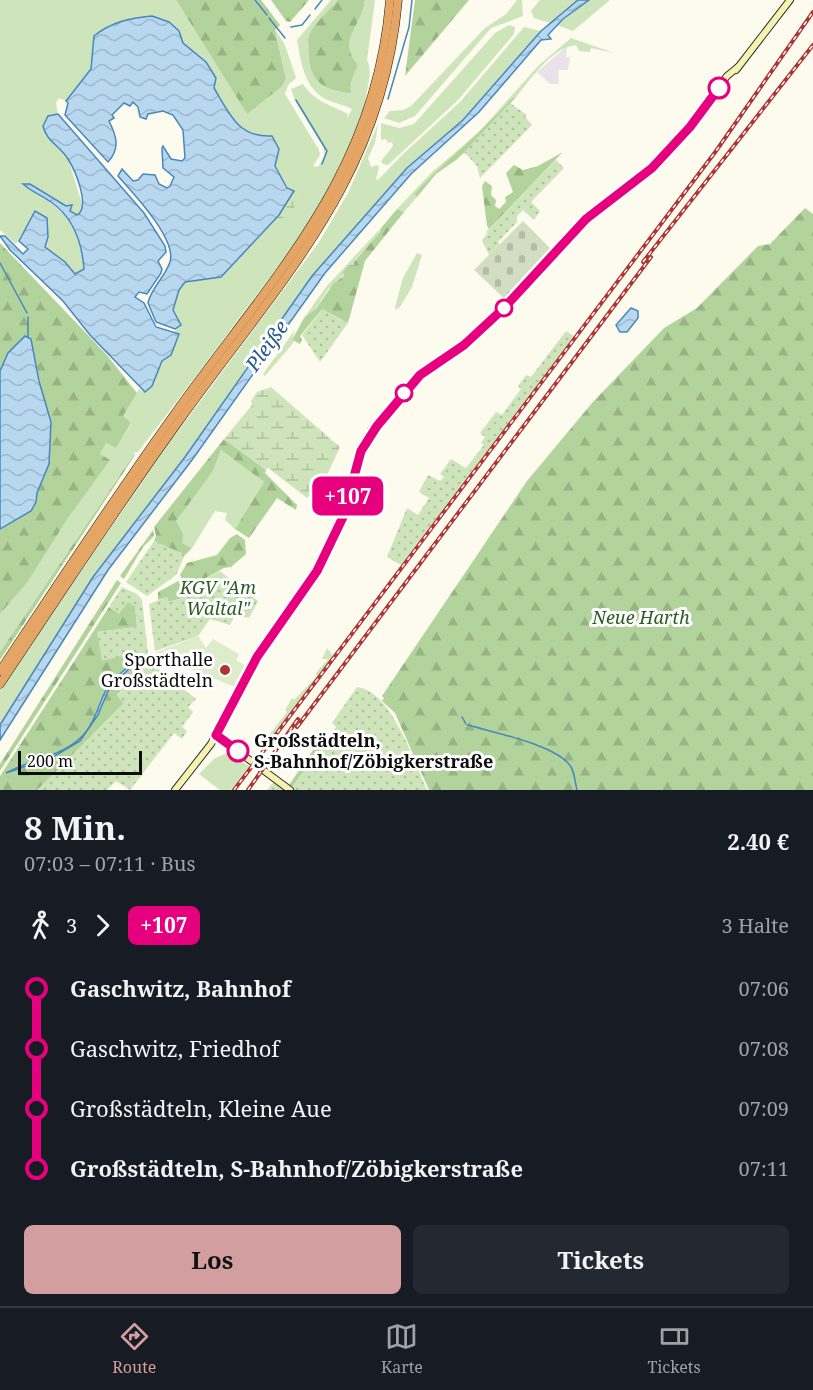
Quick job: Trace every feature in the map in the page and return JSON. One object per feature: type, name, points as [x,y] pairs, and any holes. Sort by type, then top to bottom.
[{"type":"highway","points":[[0,671],[125,484],[296,250],[324,208],[350,158],[372,96],[386,35],[390,0]]},
{"type":"highway","points":[[0,684],[133,486],[303,255],[331,212],[357,161],[377,108],[389,63],[398,0]]},
{"type":"main road","points":[[175,790],[216,735],[257,657],[313,577],[343,517],[358,458],[366,440],[420,375],[464,345],[504,308],[586,219],[652,168],[690,127],[790,0]]},
{"type":"main road","points":[[216,735],[290,790]]},
{"type":"shaded area","points":[[567,46],[566,57],[570,57],[568,70],[558,70],[559,84],[550,84],[537,72]]},
{"type":"green space","points":[[0,0],[176,0],[247,114],[286,79],[275,29],[285,45],[296,78],[288,85],[285,94],[319,150],[320,155],[313,166],[318,167],[324,157],[324,149],[295,101],[291,89],[303,84],[318,99],[348,114],[347,119],[352,109],[325,99],[312,88],[300,57],[297,40],[331,0],[338,0],[314,29],[350,84],[358,65],[352,56],[350,47],[352,32],[365,0],[375,0],[367,60],[370,71],[367,91],[359,124],[330,188],[291,249],[138,452],[135,452],[0,652],[0,614],[27,583],[68,518],[109,460],[100,454],[106,443],[116,448],[131,424],[122,417],[139,389],[145,392],[152,386],[162,361],[171,355],[179,335],[175,333],[175,329],[181,325],[173,310],[179,290],[185,282],[228,270],[279,215],[290,191],[275,166],[279,149],[262,137],[237,127],[214,88],[216,78],[184,44],[175,27],[159,18],[140,17],[120,22],[94,36],[91,69],[66,101],[59,98],[56,103],[58,114],[48,116],[45,134],[68,158],[83,207],[77,215],[70,211],[72,205],[66,206],[34,194],[55,207],[70,223],[79,244],[84,268],[75,274],[65,262],[45,247],[48,237],[47,219],[36,211],[16,244],[0,230]]},
{"type":"green space","points":[[176,0],[261,0],[280,25],[275,30],[286,79],[281,87],[247,114]]},
{"type":"green space","points":[[271,0],[309,0],[290,22],[286,21]]},
{"type":"green space","points":[[338,0],[365,0],[350,40],[352,56],[358,65],[350,84],[351,93],[334,90],[321,83],[316,79],[310,65],[309,36],[311,31]]},
{"type":"green space","points":[[415,0],[469,0],[405,76]]},
{"type":"green space","points":[[517,0],[522,0],[523,16],[491,28],[415,116],[399,123],[384,118],[390,111],[403,110],[411,106],[485,28],[506,14]]},
{"type":"green space","points":[[540,0],[578,0],[550,23],[534,18],[531,11]]},
{"type":"green space","points":[[589,0],[610,0],[573,31],[557,25]]},
{"type":"green space","points":[[509,25],[515,27],[514,34],[458,100],[388,165],[383,164],[381,161],[393,146],[392,142],[388,143],[386,139],[381,140],[381,123],[399,128],[414,124],[495,33]]},
{"type":"green space","points":[[524,27],[541,31],[463,120],[407,168],[312,276],[185,457],[93,577],[0,725],[0,689],[170,442],[319,242],[348,193],[378,124],[375,143],[368,158],[371,167],[377,165],[379,167],[376,179],[378,180],[460,102]]},
{"type":"green space","points":[[571,38],[614,53],[591,48],[590,52],[579,51],[576,45],[558,52],[542,65],[516,97],[512,98],[474,139],[414,194],[417,197],[404,212],[397,209],[432,172],[477,134],[539,65]]},
{"type":"green space","points":[[516,97],[479,139],[436,174],[417,197],[414,194],[512,98]]},
{"type":"green space","points":[[510,103],[527,115],[525,117],[532,125],[480,178],[477,166],[464,152]]},
{"type":"green space","points":[[563,152],[489,229],[482,186],[485,181],[492,186],[491,195],[496,200],[495,206],[499,209],[506,202],[505,197],[513,192],[506,173],[514,165],[523,170],[538,166]]},
{"type":"green space","points":[[556,160],[564,168],[531,202],[540,211],[534,220],[523,210],[517,216],[517,222],[489,255],[482,240],[488,233],[486,232]]},
{"type":"green space","points":[[300,190],[303,195],[286,219],[284,227],[267,229],[294,195],[294,191]]},
{"type":"green space","name":"Neue Harth","points":[[805,208],[813,214],[813,790],[429,790],[395,713],[382,701],[384,698],[382,696],[527,481],[592,403],[664,328],[697,308],[758,246],[770,244]]},
{"type":"green space","points":[[397,209],[404,212],[365,261],[348,323],[322,309],[300,336],[302,340],[300,344],[292,340],[304,318],[316,309],[333,284],[344,276],[343,272],[349,265],[354,265],[354,262]]},
{"type":"green space","points":[[523,221],[551,249],[505,299],[474,270]]},
{"type":"green space","points":[[381,228],[381,231],[354,261],[355,264],[329,289],[313,312],[304,318],[326,287]]},
{"type":"green space","points":[[0,243],[106,354],[137,393],[123,416],[131,423],[116,448],[106,443],[100,454],[110,460],[68,518],[27,583],[0,614],[0,529],[31,511],[36,503],[37,493],[49,464],[43,397],[31,339],[25,336],[8,353],[0,371]]},
{"type":"green space","points":[[417,253],[422,255],[412,287],[396,310],[403,278]]},
{"type":"green space","points":[[322,309],[348,323],[320,362],[302,335]]},
{"type":"green space","points":[[295,330],[292,340],[294,342],[265,376],[263,374]]},
{"type":"green space","points":[[566,331],[574,336],[401,565],[387,557],[407,508],[418,515],[429,498],[419,492],[428,475],[440,481],[444,477],[440,474],[451,459],[466,468],[484,445],[481,443],[485,437],[480,433],[496,412],[502,415],[521,389],[518,386],[526,375],[531,377]]},
{"type":"green space","points":[[271,387],[340,447],[327,475],[307,498],[268,468],[266,470],[224,439],[252,405],[251,401],[257,392]]},
{"type":"green space","points":[[224,439],[266,470],[265,473],[297,505],[296,510],[277,498],[249,538],[235,529],[264,482],[221,450],[213,471],[176,521],[183,534],[182,543],[192,548],[185,555],[154,541],[156,536],[154,527]]},
{"type":"green space","points":[[221,450],[264,482],[235,529],[225,520],[227,513],[215,511],[192,548],[182,543],[175,521],[213,471]]},
{"type":"green space","points":[[135,455],[0,660],[0,652]]},
{"type":"green space","points":[[153,530],[154,536],[143,547],[124,579],[120,576]]},
{"type":"green space","points":[[237,534],[245,540],[246,554],[231,567],[224,568],[197,583],[180,599],[168,602],[167,597],[158,600],[158,592],[182,579],[180,575],[187,563],[217,555],[230,538]]},
{"type":"green space","points":[[154,541],[185,555],[176,575],[147,596],[126,582]]},
{"type":"green space","name":"KGV \"Am Waltal\"","points":[[220,571],[258,601],[249,618],[235,615],[230,625],[210,619],[198,636],[155,651],[149,604],[167,597],[169,602],[180,599],[197,583]]},
{"type":"green space","points":[[117,580],[121,583],[0,771],[0,764]]},
{"type":"green space","points":[[122,587],[137,594],[142,600],[148,653],[157,668],[196,699],[188,707],[193,712],[182,727],[187,731],[182,739],[174,733],[130,790],[116,781],[107,790],[37,790],[124,703],[117,696],[147,666],[139,652],[102,661],[97,632],[137,627],[135,606],[128,602],[119,614],[109,607]]},
{"type":"green space","points":[[128,601],[135,606],[137,627],[97,632],[139,652],[147,666],[117,695],[124,703],[37,790],[0,790],[0,776],[109,607],[119,613]]},
{"type":"green space","points":[[198,636],[206,648],[213,639],[239,654],[236,660],[248,667],[237,688],[154,653]]},
{"type":"green space","points":[[327,648],[333,656],[262,751],[258,749],[287,712],[285,710],[292,698],[294,700],[317,676],[316,673],[328,659],[322,659]]},
{"type":"green space","points":[[357,687],[369,691],[391,714],[427,790],[290,790],[336,727],[332,723]]},
{"type":"green space","points":[[324,734],[329,737],[290,790],[287,788]]},
{"type":"green space","points":[[227,753],[249,766],[231,790],[220,790],[199,774],[214,759]]},
{"type":"green space","points":[[276,779],[290,790],[267,790]]},
{"type":"water","name":"Pleiße","points":[[578,0],[589,0],[563,19],[548,35],[551,39],[541,40],[479,112],[411,174],[325,273],[192,460],[108,570],[0,740],[0,725],[93,577],[185,457],[312,276],[407,168],[463,120],[541,31]]},
{"type":"water","points":[[152,16],[169,22],[179,31],[183,43],[206,62],[216,78],[214,88],[236,122],[251,133],[272,136],[279,149],[275,166],[287,188],[294,191],[279,215],[221,277],[185,282],[179,290],[173,310],[181,325],[175,329],[156,322],[148,303],[170,262],[167,241],[143,205],[118,176],[122,169],[133,181],[138,180],[143,174],[155,175],[159,184],[167,188],[170,186],[174,177],[163,168],[162,148],[163,146],[171,159],[182,161],[185,158],[183,130],[173,115],[163,111],[148,114],[146,119],[140,117],[138,107],[133,102],[130,106],[124,103],[112,115],[114,118],[109,121],[114,131],[116,147],[108,162],[65,115],[68,103],[66,101],[91,69],[94,36],[107,27],[121,22]]},
{"type":"water","points":[[58,114],[144,213],[165,246],[166,252],[158,261],[162,269],[161,273],[147,294],[139,292],[135,297],[144,303],[156,327],[179,334],[171,355],[162,361],[152,386],[145,392],[90,335],[63,301],[10,250],[0,236],[5,236],[23,254],[28,249],[19,241],[35,211],[47,218],[48,237],[45,247],[65,262],[75,274],[84,269],[79,240],[66,215],[23,184],[30,184],[66,206],[72,205],[70,211],[77,215],[81,211],[82,197],[74,171],[65,154],[47,136],[43,126],[48,116]]},
{"type":"water","points":[[631,308],[638,311],[638,318],[627,332],[620,332],[616,325]]},
{"type":"water","points":[[25,336],[31,339],[39,381],[51,422],[49,464],[31,511],[0,529],[0,371],[8,353]]},
{"type":"water","points":[[138,659],[108,691],[98,715],[80,741],[53,757],[6,773],[61,751],[78,740],[91,724],[108,687]]},
{"type":"waterway","points":[[255,0],[267,15]]},
{"type":"waterway","points":[[315,9],[322,0]]},
{"type":"waterway","points":[[388,99],[409,27],[412,0]]},
{"type":"waterway","points":[[291,27],[302,25],[310,15]]},
{"type":"waterway","points":[[269,18],[285,38]]},
{"type":"waterway","points":[[296,100],[327,151],[322,164]]},
{"type":"waterway","points":[[0,263],[27,313]]},
{"type":"waterway","points":[[28,317],[28,337]]},
{"type":"waterway","points":[[462,717],[466,724]]},
{"type":"waterway","points":[[468,725],[523,740],[553,752],[571,767],[577,790]]},
{"type":"railway","points":[[234,790],[716,151],[813,12]]},
{"type":"railway","points":[[643,262],[813,45]]},
{"type":"railway","points":[[297,727],[651,257]]},
{"type":"railway","points":[[248,790],[298,719]]},
{"type":"bus line","name":"+107","points":[[238,751],[216,735],[257,657],[317,571],[343,517],[350,484],[366,440],[420,375],[470,339],[508,303],[542,263],[586,219],[636,183],[652,168],[690,127],[719,88]]},
{"type":"place","name":"Sporthalle Großstädteln","points":[[225,670]]},
{"type":"place","name":"Großstädteln, S-Bahnhof/Zöbigkerstraße","points":[[238,751]]}]
